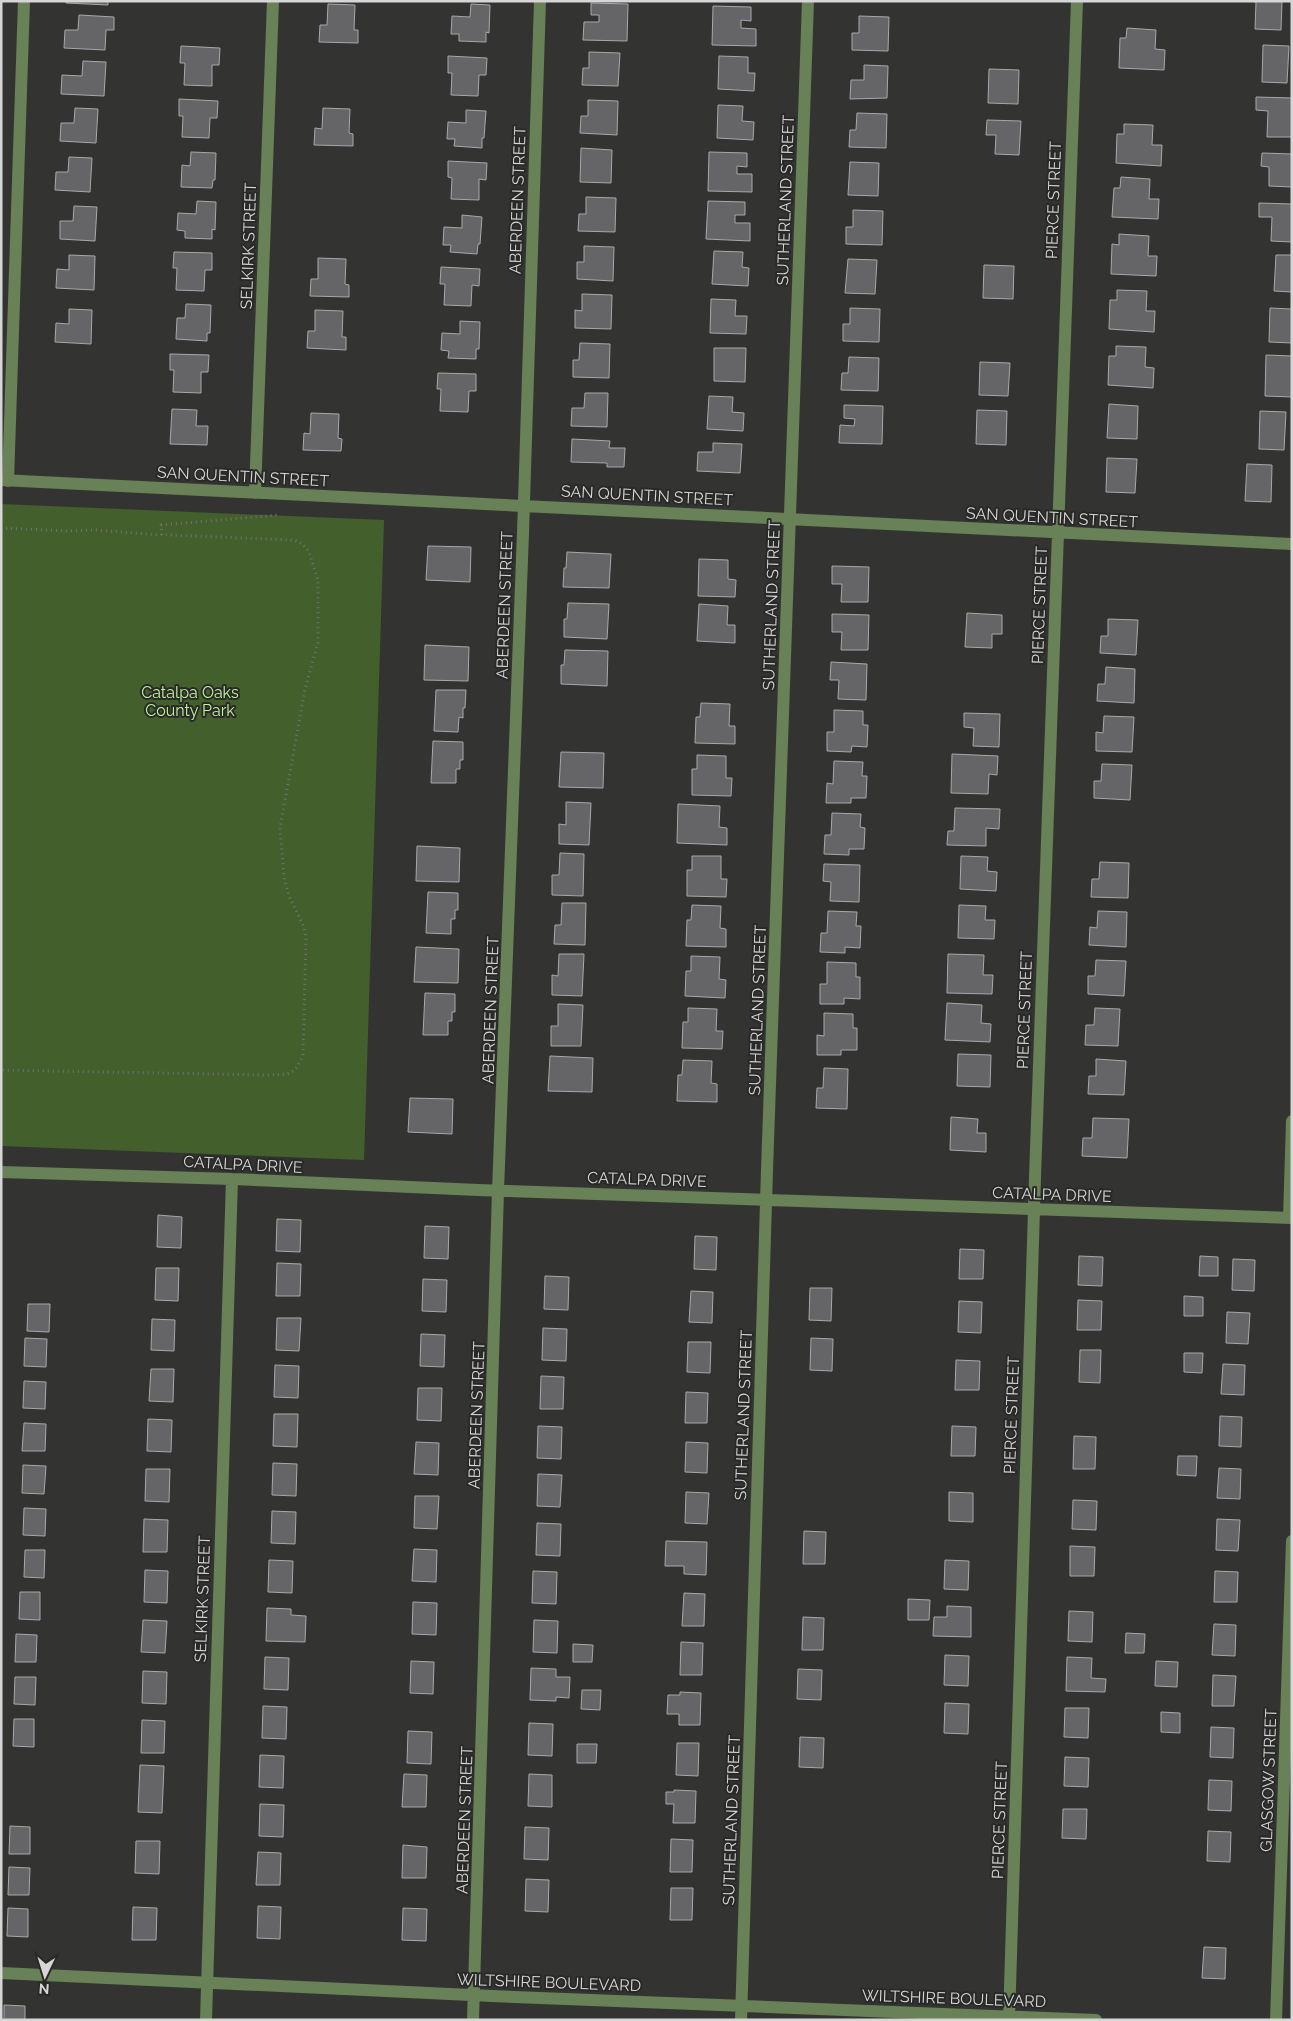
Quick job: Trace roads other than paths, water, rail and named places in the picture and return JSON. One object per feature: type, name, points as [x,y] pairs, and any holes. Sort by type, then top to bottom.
[{"type":"street","points":[[4,480],[24,1]]},
{"type":"street","name":"SELKIRK STREET","points":[[256,493],[273,1]]},
{"type":"street","name":"ABERDEEN STREET","points":[[473,2020],[498,1191],[524,506],[540,1]]},
{"type":"street","name":"SUTHERLAND STREET","points":[[741,2020],[766,1199],[808,1]]},
{"type":"street","name":"PIERCE STREET","points":[[1009,2018],[1034,1210],[1076,1]]},
{"type":"street","name":"SAN QUENTIN STREET","points":[[4,480],[1058,534],[1292,544]]},
{"type":"street","points":[[1291,1218],[1292,1121]]},
{"type":"street","name":"CATALPA DRIVE","points":[[1,1172],[1291,1218]]},
{"type":"street","name":"SELKIRK STREET","points":[[206,2020],[232,1179]]},
{"type":"street","name":"GLASGOW STREET","points":[[1276,2020],[1292,1541]]},
{"type":"street","name":"WILTSHIRE BOULEVARD","points":[[1,1973],[1009,2018],[1096,2020]]},
{"type":"park label","name":"Catalpa Oaks County Park","points":[[190,701]]}]
